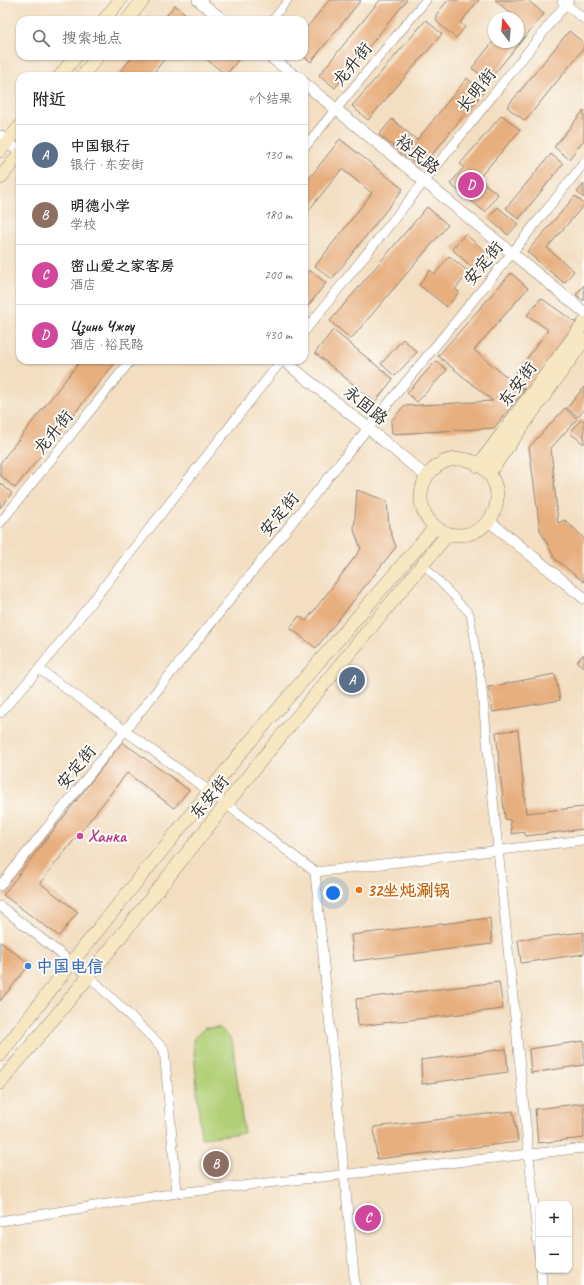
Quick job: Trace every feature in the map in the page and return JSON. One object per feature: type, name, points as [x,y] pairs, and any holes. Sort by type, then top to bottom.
[{"type":"main road","points":[[107,16],[120,0]]},
{"type":"main road","points":[[130,16],[143,0]]},
{"type":"main road","points":[[63,72],[73,60]]},
{"type":"main road","points":[[85,72],[95,60]]},
{"type":"main road","points":[[2,143],[16,130]]},
{"type":"main road","points":[[3,174],[16,158]]},
{"type":"main road","name":"东安街","points":[[484,469],[584,323]]},
{"type":"main road","name":"东安街","points":[[484,469],[584,340]]},
{"type":"main road","points":[[454,459],[469,460],[484,469],[497,492],[496,507],[489,521],[477,530],[463,535],[448,534],[435,527],[425,516],[420,502],[421,487],[426,477],[440,464],[454,459]]},
{"type":"main road","name":"东安街","points":[[0,1054],[209,791],[435,527]]},
{"type":"main road","name":"东安街","points":[[0,1083],[89,976],[226,804],[448,534]]},
{"type":"street","points":[[198,0],[218,16]]},
{"type":"street","points":[[275,16],[288,0]]},
{"type":"street","name":"龙升街","points":[[308,143],[426,0]]},
{"type":"street","points":[[565,1],[584,19]]},
{"type":"street","name":"长明街","points":[[308,327],[565,1]]},
{"type":"street","points":[[275,60],[290,72]]},
{"type":"street","name":"裕民路","points":[[308,86],[337,108],[423,182],[584,312]]},
{"type":"street","points":[[2,143],[16,151]]},
{"type":"street","name":"安定街","points":[[0,886],[368,428],[584,163]]},
{"type":"street","name":"龙升街","points":[[0,523],[129,364]]},
{"type":"street","points":[[0,713],[38,669],[280,364]]},
{"type":"street","name":"永固路","points":[[288,364],[426,477]]},
{"type":"street","points":[[489,521],[584,598]]},
{"type":"street","points":[[423,564],[470,614],[481,681],[537,1237]]},
{"type":"street","points":[[38,669],[209,791],[315,872],[584,840]]},
{"type":"street","points":[[315,872],[355,1285]]},
{"type":"street","points":[[0,906],[89,976],[164,1050],[177,1193]]},
{"type":"street","points":[[0,1221],[177,1193],[584,1148]]},
{"type":"street","points":[[541,1273],[542,1285]]},
{"type":"green space","points":[[205,1028],[220,1028],[232,1040],[244,1133],[201,1138],[193,1039]]},
{"type":"building","points":[[329,0],[361,0],[311,62],[308,60],[308,26]]},
{"type":"building","points":[[380,0],[407,0],[335,88],[319,75]]},
{"type":"building","points":[[448,0],[479,0],[460,23],[465,27],[456,38],[437,22],[436,15]]},
{"type":"building","points":[[495,0],[528,0],[544,14],[524,38],[524,12],[509,12]]},
{"type":"building","points":[[175,5],[188,16],[166,16]]},
{"type":"building","points":[[426,20],[442,34],[368,120],[352,106]]},
{"type":"building","points":[[569,31],[584,43],[584,48],[525,121],[507,107]]},
{"type":"building","points":[[488,48],[516,48],[488,81],[472,68]]},
{"type":"building","points":[[130,60],[164,60],[154,72],[120,72]]},
{"type":"building","points":[[207,60],[238,60],[228,72],[222,72]]},
{"type":"building","points":[[467,78],[483,92],[421,168],[379,135],[392,119],[417,140]]},
{"type":"building","points":[[584,110],[584,140],[569,159],[554,147]]},
{"type":"building","points":[[502,115],[520,130],[478,179],[498,194],[485,212],[450,184],[464,167],[460,164]]},
{"type":"building","points":[[340,139],[403,189],[332,279],[315,266],[372,193],[342,169],[308,211],[308,180]]},
{"type":"building","points":[[551,154],[563,164],[519,219],[506,208]]},
{"type":"building","points":[[584,184],[584,198],[577,192]]},
{"type":"building","points":[[575,196],[584,205],[547,248],[574,271],[564,283],[527,252]]},
{"type":"building","points":[[427,207],[448,225],[351,339],[330,321]]},
{"type":"building","points":[[498,207],[518,224],[508,235],[488,218]]},
{"type":"building","points":[[465,234],[491,256],[477,272],[452,249]]},
{"type":"building","points":[[449,256],[469,272],[455,289],[459,292],[447,307],[419,285],[430,270],[435,274]]},
{"type":"building","points":[[309,270],[326,283],[308,306]]},
{"type":"building","points":[[511,273],[528,288],[474,350],[524,391],[494,428],[392,434],[391,421],[404,406],[493,401],[438,356]]},
{"type":"building","points":[[584,285],[584,301],[576,295]]},
{"type":"building","points":[[541,298],[576,323],[526,390],[511,380],[548,330],[527,315]]},
{"type":"building","points":[[333,330],[393,379],[375,402],[315,353]]},
{"type":"building","points":[[403,339],[417,352],[395,376],[381,364]]},
{"type":"building","points":[[436,361],[447,370],[417,402],[407,393]]},
{"type":"building","points":[[78,364],[114,364],[15,488],[0,475],[0,463]]},
{"type":"building","points":[[584,387],[584,410],[578,417],[567,408]]},
{"type":"building","points":[[565,408],[577,419],[551,448],[558,523],[565,520],[584,538],[584,582],[555,559],[540,530],[529,447]]},
{"type":"building","points":[[581,419],[584,421],[584,444],[570,433]]},
{"type":"building","points":[[0,483],[12,493],[0,508]]},
{"type":"building","points":[[357,490],[387,501],[389,527],[396,547],[316,648],[290,628],[299,616],[306,621],[361,549],[354,530]]},
{"type":"building","points":[[584,654],[584,668],[577,662]]},
{"type":"building","points":[[555,674],[560,700],[493,712],[488,687]]},
{"type":"building","points":[[518,730],[526,813],[584,807],[584,829],[526,836],[524,832],[512,834],[510,820],[505,819],[496,732]]},
{"type":"building","points":[[122,742],[189,790],[174,808],[127,773],[40,883],[78,912],[59,936],[3,895]]},
{"type":"building","points":[[490,918],[492,944],[354,961],[351,935]]},
{"type":"building","points":[[584,932],[584,954],[521,963],[518,940]]},
{"type":"building","points":[[0,942],[30,964],[0,1001]]},
{"type":"building","points":[[499,982],[503,1009],[358,1026],[356,999]]},
{"type":"building","points":[[584,1041],[584,1065],[531,1073],[529,1049]]},
{"type":"building","points":[[506,1049],[508,1072],[422,1084],[421,1060]]},
{"type":"building","points":[[584,1103],[584,1138],[538,1143],[535,1109]]},
{"type":"building","points":[[513,1111],[518,1142],[377,1159],[374,1127]]},
{"type":"place","name":"Цзинь Чжоу","points":[[471,185]]},
{"type":"place","name":"中国银行","points":[[352,680]]},
{"type":"place","name":"Ханка","points":[[80,836]]},
{"type":"place","name":"32坐炖涮锅","points":[[359,890]]},
{"type":"place","name":"中国电信","points":[[28,966]]},
{"type":"place","name":"明德小学","points":[[216,1164]]},
{"type":"place","name":"密山爱之家客房","points":[[368,1218]]}]
